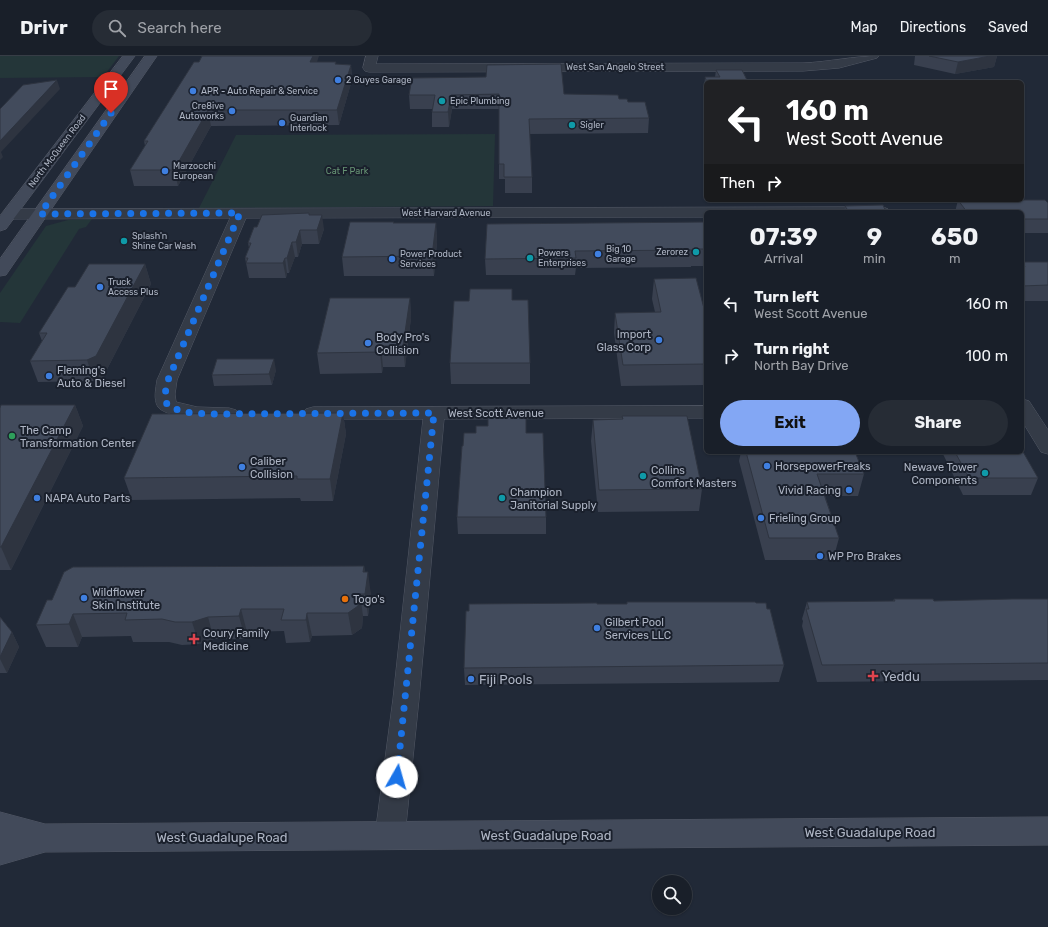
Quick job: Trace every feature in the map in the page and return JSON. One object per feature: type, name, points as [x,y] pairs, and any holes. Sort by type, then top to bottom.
[{"type":"main road","name":"North McQueen Road","points":[[0,226],[129,56]]},
{"type":"main road","name":"North McQueen Road","points":[[0,271],[151,56]]},
{"type":"main road","name":"West Guadalupe Road","points":[[0,825],[45,838]]},
{"type":"main road","name":"West Guadalupe Road","points":[[0,851],[45,838],[1048,831]]},
{"type":"street","name":"West San Angelo Street","points":[[372,56],[369,68],[803,67],[833,66],[858,62],[873,56]]},
{"type":"street","name":"West Harvard Avenue","points":[[9,214],[704,212]]},
{"type":"street","points":[[240,213],[168,380],[165,394],[167,405],[183,412],[206,414],[250,414]]},
{"type":"street","points":[[1024,411],[1048,447]]},
{"type":"street","name":"West Scott Avenue","points":[[295,414],[704,412]]},
{"type":"street","points":[[390,836],[406,699],[434,413]]},
{"type":"green space","points":[[0,56],[119,56],[103,77],[0,78]]},
{"type":"green space","name":"Cat F Park","points":[[495,134],[493,206],[199,208],[236,135]]},
{"type":"green space","points":[[92,219],[86,227],[79,229],[20,323],[0,322],[0,293],[46,226],[68,220]]},
{"type":"building","points":[[202,56],[313,56],[310,62],[336,62],[335,64],[351,65],[337,110],[208,110],[174,170],[130,170],[148,141],[144,141],[194,62],[199,62]]},
{"type":"building","points":[[929,56],[990,56],[958,62]]},
{"type":"building","points":[[561,64],[564,94],[618,95],[619,99],[627,99],[628,102],[645,102],[649,118],[529,119],[532,177],[504,177],[504,164],[499,164],[499,94],[451,95],[448,112],[432,112],[435,95],[409,95],[412,78],[486,77],[487,65]]},
{"type":"building","points":[[716,70],[742,70],[747,80],[706,80],[705,77],[720,77]]},
{"type":"building","points":[[57,80],[0,141],[0,109],[23,85]]},
{"type":"building","points":[[1024,200],[1045,200],[1048,203],[1048,219],[1024,219],[1024,210],[966,210],[960,202],[1024,202]]},
{"type":"building","points":[[883,205],[885,210],[848,210],[845,206]]},
{"type":"building","points":[[309,213],[309,215],[322,215],[317,230],[300,230],[296,242],[292,242],[287,258],[285,258],[283,263],[246,263],[248,258],[245,258],[251,243],[248,243],[254,227],[257,227],[262,215]]},
{"type":"building","points":[[350,222],[436,223],[432,256],[342,257]]},
{"type":"building","points":[[704,222],[704,249],[575,251],[576,258],[485,259],[487,224]]},
{"type":"building","points":[[1024,262],[1048,262],[1048,285],[1024,286]]},
{"type":"building","points":[[89,264],[145,264],[96,356],[87,360],[30,361],[47,333],[39,333],[68,287],[75,287]]},
{"type":"building","name":"Import Glass Corp","points":[[696,278],[704,308],[704,364],[623,365],[615,313],[661,312],[654,279]]},
{"type":"building","points":[[470,289],[512,289],[512,300],[528,300],[530,363],[450,363],[454,301],[469,301]]},
{"type":"building","points":[[330,298],[410,298],[403,346],[381,346],[380,352],[317,353]]},
{"type":"building","points":[[217,359],[274,359],[269,374],[212,375]]},
{"type":"building","points":[[1,405],[75,405],[0,547],[0,408]]},
{"type":"building","name":"Caliber Collision","points":[[343,413],[330,479],[297,479],[297,476],[124,478],[152,414]]},
{"type":"building","name":"Champion Janitorial Supply","points":[[526,416],[526,433],[543,433],[546,517],[457,517],[464,433],[476,433],[476,426],[488,426],[488,417]]},
{"type":"building","name":"Collins Comfort Masters","points":[[622,416],[687,416],[702,489],[599,490],[593,420],[623,419]]},
{"type":"building","points":[[747,454],[856,454],[864,474],[817,474],[839,538],[769,538]]},
{"type":"building","points":[[956,454],[1024,454],[1038,478],[969,478]]},
{"type":"building","points":[[364,566],[363,572],[368,572],[365,594],[360,594],[358,606],[348,613],[307,613],[306,620],[281,620],[284,609],[241,609],[239,616],[208,617],[192,622],[175,622],[162,619],[125,620],[127,613],[73,614],[69,624],[36,625],[47,600],[52,600],[64,572],[73,567]]},
{"type":"building","points":[[894,599],[933,599],[934,601],[1048,599],[1048,663],[822,665],[806,609],[809,609],[807,602],[895,601]]},
{"type":"building","points":[[627,602],[766,603],[767,609],[770,609],[784,665],[464,668],[466,611],[469,611],[469,604],[627,604]]},
{"type":"building","points":[[0,617],[12,632],[0,657]]},
{"type":"place","name":"2 Guyes Garage","points":[[338,80]]},
{"type":"place","name":"APR - Auto Repair & Service","points":[[193,91]]},
{"type":"place","name":"Epic Plumbing","points":[[442,101]]},
{"type":"place","name":"Cre8ive Autoworks","points":[[232,111]]},
{"type":"place","name":"Guardian Interlock","points":[[282,123]]},
{"type":"place","name":"Sigler","points":[[572,125]]},
{"type":"place","name":"Marzocchi European","points":[[165,171]]},
{"type":"place","name":"Splash'n Shine Car Wash","points":[[124,241]]},
{"type":"place","name":"Zerorez","points":[[696,252]]},
{"type":"place","name":"Big 10 Garage","points":[[598,254]]},
{"type":"place","name":"Powers Enterprises","points":[[530,258]]},
{"type":"place","name":"Power Product Services","points":[[392,259]]},
{"type":"place","name":"Truck Access Plus","points":[[100,287]]},
{"type":"place","name":"Import Glass Corp","points":[[659,340]]},
{"type":"place","name":"Body Pro's Collision","points":[[368,343]]},
{"type":"place","name":"Fleming's Auto & Diesel","points":[[49,376]]},
{"type":"place","name":"The Camp Transformation Center","points":[[12,436]]},
{"type":"place","name":"HorsepowerFreaks","points":[[767,466]]},
{"type":"place","name":"Caliber Collision","points":[[242,467]]},
{"type":"place","name":"Newave Tower Components","points":[[985,473]]},
{"type":"place","name":"Collins Comfort Masters","points":[[643,476]]},
{"type":"place","name":"Vivid Racing","points":[[849,490]]},
{"type":"place","name":"NAPA Auto Parts","points":[[37,498]]},
{"type":"place","name":"Champion Janitorial Supply","points":[[502,498]]},
{"type":"place","name":"Frieling Group","points":[[761,518]]},
{"type":"place","name":"WP Pro Brakes","points":[[820,556]]},
{"type":"place","name":"Wildflower Skin Institute","points":[[84,598]]},
{"type":"place","name":"Togo's","points":[[345,599]]},
{"type":"place","name":"Gilbert Pool Services LLC","points":[[597,628]]},
{"type":"place","name":"Coury Family Medicine","points":[[194,639]]},
{"type":"place","name":"Yeddu","points":[[873,676]]},
{"type":"place","name":"Fiji Pools","points":[[471,679]]},
{"type":"route","points":[[111,113],[40,214],[240,213],[168,380],[165,394],[167,405],[183,412],[206,414],[434,413],[397,777]]}]
